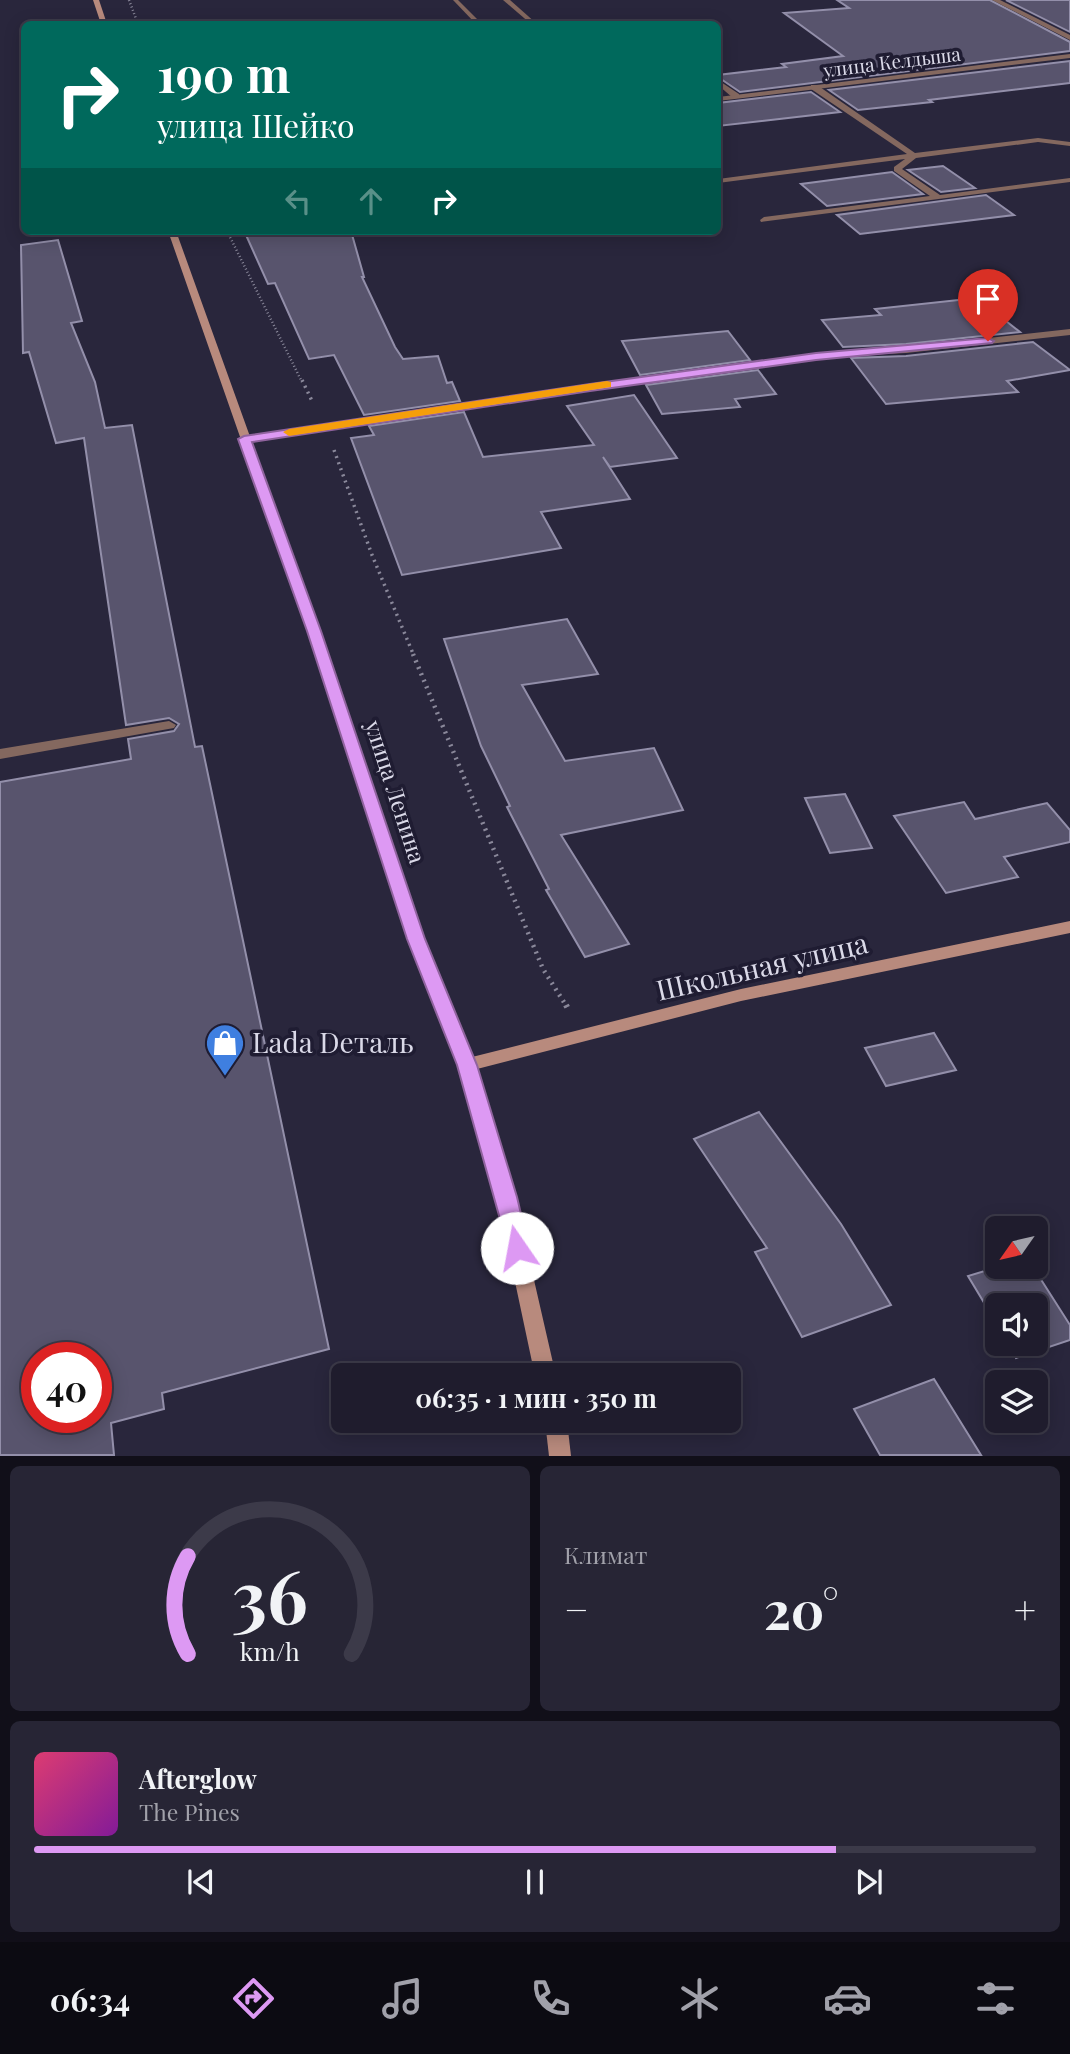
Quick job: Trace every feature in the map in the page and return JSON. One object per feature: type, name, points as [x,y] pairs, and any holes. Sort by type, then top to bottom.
[{"type":"street","points":[[96,0],[103,21]]},
{"type":"street","points":[[506,0],[530,21]]},
{"type":"street","points":[[995,0],[1070,38]]},
{"type":"street","points":[[463,1],[455,1],[476,21]]},
{"type":"street","name":"улица Келдыша","points":[[721,98],[1070,56]]},
{"type":"street","points":[[721,84],[736,96]]},
{"type":"street","points":[[814,87],[914,156]]},
{"type":"street","points":[[721,181],[1038,140],[1070,144]]},
{"type":"street","points":[[914,156],[897,169],[937,198]]},
{"type":"street","points":[[764,220],[1070,180]]},
{"type":"street","name":"улица Ленина","points":[[173,235],[314,631],[416,939],[467,1065],[506,1197],[543,1363]]},
{"type":"street","points":[[244,439],[843,353],[906,350],[1070,332]]},
{"type":"street","points":[[0,754],[169,725]]},
{"type":"street","name":"Школьная улица","points":[[467,1065],[741,995],[1070,927]]},
{"type":"street","points":[[557,1433],[560,1455]]},
{"type":"path","points":[[129,0],[137,21]]},
{"type":"path","points":[[229,235],[325,427],[372,555],[543,969],[585,1037]]},
{"type":"building","points":[[837,0],[990,0],[1070,42],[1070,51],[740,92],[721,79],[721,75],[786,67],[782,64],[843,56],[784,13],[849,8]]},
{"type":"building","points":[[1006,0],[1070,0],[1070,32]]},
{"type":"building","points":[[1070,61],[1070,83],[929,100],[932,102],[858,110],[829,90]]},
{"type":"building","points":[[811,92],[840,112],[721,126],[721,103]]},
{"type":"building","points":[[943,166],[975,188],[941,192],[908,170]]},
{"type":"building","points":[[892,172],[923,194],[827,206],[801,184]]},
{"type":"building","points":[[986,195],[1014,215],[860,234],[837,215]]},
{"type":"building","points":[[246,235],[352,235],[362,277],[395,347],[403,359],[438,356],[447,383],[452,382],[460,401],[364,415],[334,355],[309,359],[275,283],[268,284]]},
{"type":"building","points":[[58,240],[82,321],[71,323],[95,382],[105,428],[132,425],[195,747],[202,746],[329,1349],[162,1393],[164,1409],[112,1423],[112,1342],[21,1342],[21,1433],[112,1433],[114,1455],[0,1455],[0,782],[131,759],[128,739],[174,731],[179,724],[169,718],[126,725],[84,438],[56,443],[29,352],[23,353],[21,245]]},
{"type":"building","points":[[977,298],[1020,332],[906,344],[843,347],[822,320],[881,315],[875,309]]},
{"type":"building","points":[[728,331],[750,360],[640,375],[622,341]]},
{"type":"building","points":[[1033,342],[1070,370],[1007,381],[1018,392],[886,404],[851,358],[906,356]]},
{"type":"building","points":[[758,370],[776,394],[735,399],[740,407],[662,414],[646,385]]},
{"type":"building","points":[[634,395],[677,458],[610,467],[603,457],[630,499],[541,512],[561,548],[402,575],[351,438],[374,435],[369,426],[464,412],[483,457],[594,445],[567,406]]},
{"type":"building","points":[[567,619],[598,674],[522,685],[565,761],[654,748],[683,810],[561,835],[629,944],[585,957],[546,890],[549,889],[507,807],[510,806],[481,746],[444,639]]},
{"type":"building","points":[[845,794],[872,848],[830,853],[805,798]]},
{"type":"building","points":[[964,802],[975,819],[1047,803],[1070,830],[1070,842],[1004,857],[1018,877],[946,893],[894,816]]},
{"type":"building","points":[[934,1033],[956,1070],[886,1086],[865,1048]]},
{"type":"building","points":[[759,1112],[841,1224],[891,1305],[802,1337],[755,1252],[767,1248],[694,1139]]},
{"type":"building","points":[[985,1271],[985,1279],[1041,1279],[1070,1325],[1070,1340],[1048,1347],[1048,1293],[985,1293],[985,1304],[968,1276]]},
{"type":"building","points":[[934,1379],[981,1455],[880,1455],[854,1409]]},
{"type":"slow traffic","points":[[289,432],[607,385]]},
{"type":"place","name":"Lada Dеталь","points":[[225,1077]]},
{"type":"route","points":[[517,1248],[506,1197],[467,1065],[416,939],[314,631],[244,439],[590,387],[843,353],[906,350],[988,341]]}]
